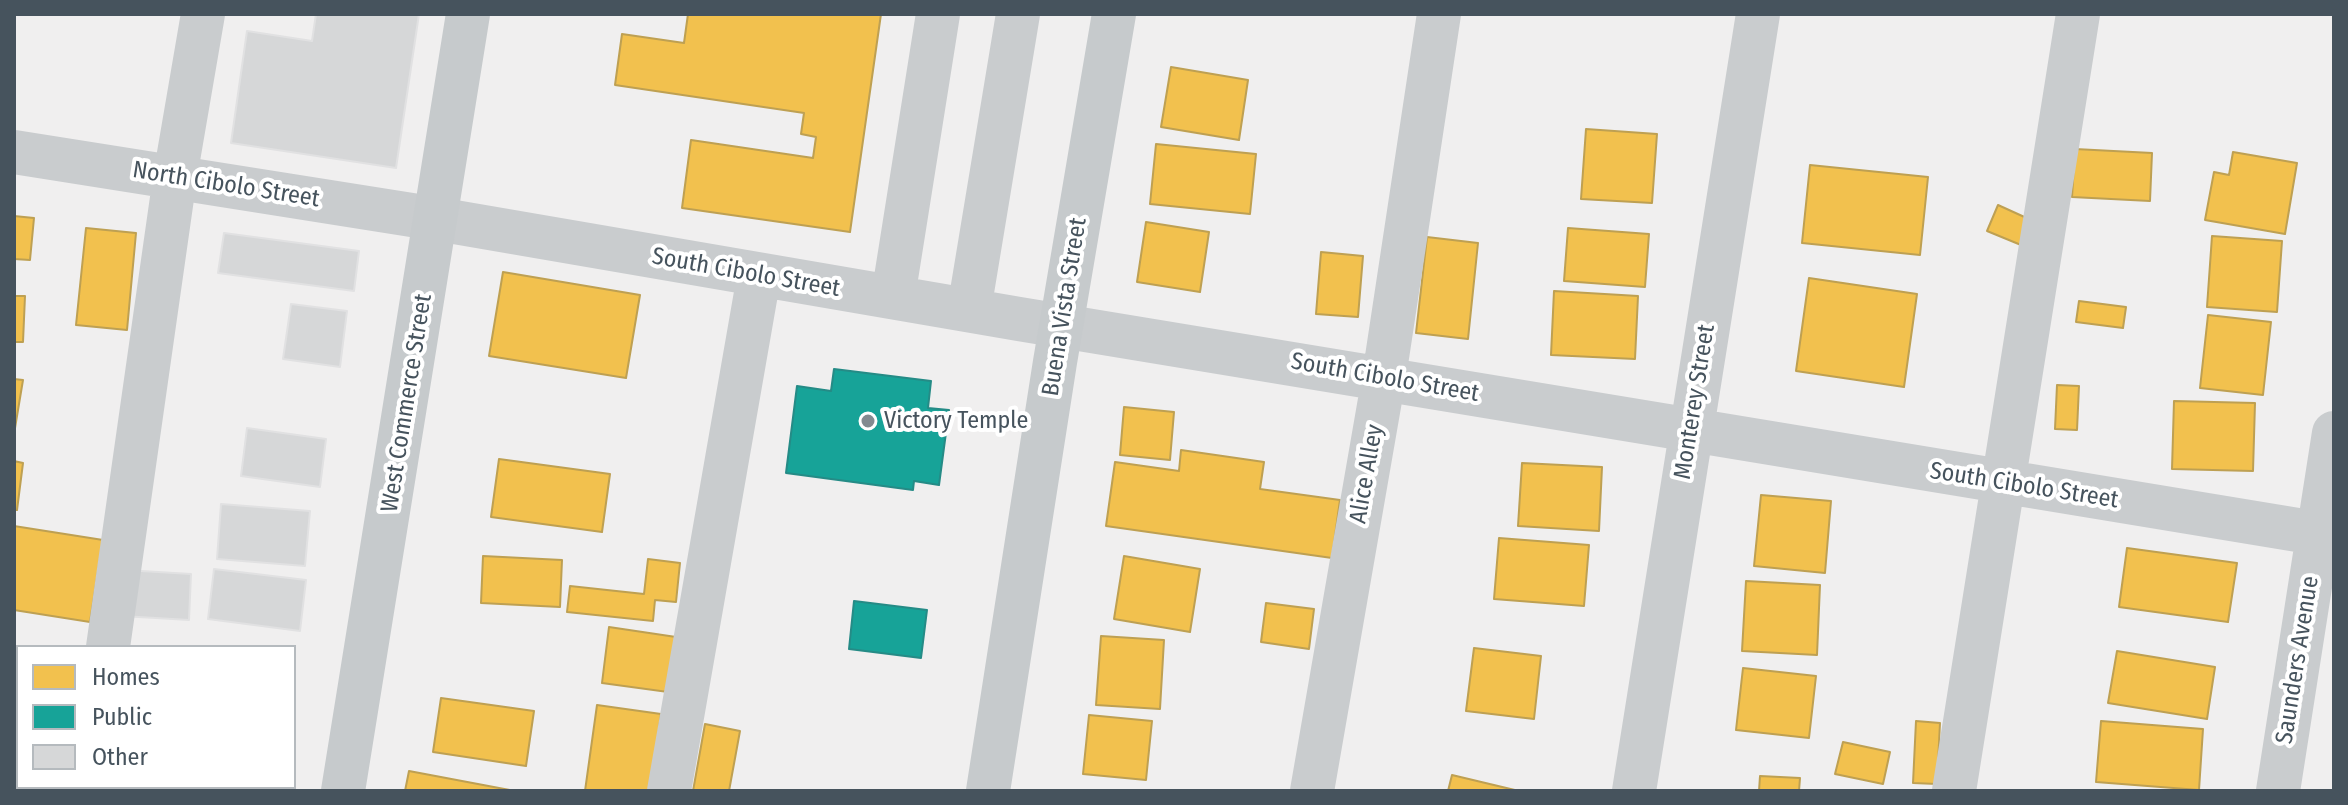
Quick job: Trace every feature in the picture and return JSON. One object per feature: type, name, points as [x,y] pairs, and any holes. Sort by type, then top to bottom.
[{"type":"main road","name":"West Commerce Street","points":[[343,791],[468,14]]},
{"type":"main road","name":"Buena Vista Street","points":[[988,791],[1114,14]]},
{"type":"street","points":[[108,645],[175,177],[203,14]]},
{"type":"street","points":[[893,297],[938,14]]},
{"type":"street","points":[[969,310],[1018,14]]},
{"type":"street","name":"Alice Alley","points":[[1312,791],[1384,377],[1439,14]]},
{"type":"street","name":"Monterey Street","points":[[1634,791],[1758,14]]},
{"type":"street","points":[[1954,791],[2078,14]]},
{"type":"street","name":"North Cibolo Street","points":[[14,152],[437,219]]},
{"type":"street","name":"South Cibolo Street","points":[[437,219],[759,276],[2326,535]]},
{"type":"street","points":[[669,791],[759,276]]},
{"type":"street","name":"Saunders Avenue","points":[[2278,791],[2326,535],[2334,433]]},
{"type":"building: Homes","points":[[688,14],[881,14],[850,232],[682,208],[691,140],[813,158],[816,137],[801,134],[804,113],[615,85],[622,34],[684,43]]},
{"type":"building: Homes","points":[[1171,67],[1248,80],[1239,140],[1161,127]]},
{"type":"building: Homes","points":[[1586,129],[1657,134],[1652,203],[1581,199]]},
{"type":"building: Homes","points":[[1156,144],[1256,154],[1250,214],[1150,204]]},
{"type":"building: Homes","points":[[2075,149],[2152,153],[2150,201],[2072,197]]},
{"type":"building: Homes","points":[[2233,152],[2297,163],[2285,234],[2205,220],[2214,172],[2229,175]]},
{"type":"building: Homes","points":[[1810,165],[1928,177],[1920,255],[1802,243]]},
{"type":"building: Homes","points":[[1998,205],[2031,220],[2021,245],[1987,231]]},
{"type":"building: Homes","points":[[14,216],[34,218],[30,260],[14,259]]},
{"type":"building: Homes","points":[[1146,222],[1209,232],[1200,292],[1137,282]]},
{"type":"building: Homes","points":[[86,228],[136,233],[127,330],[76,325]]},
{"type":"building: Homes","points":[[1568,228],[1649,234],[1645,287],[1564,281]]},
{"type":"building: Homes","points":[[2212,236],[2282,241],[2277,312],[2207,307]]},
{"type":"building: Homes","points":[[1427,237],[1478,243],[1468,339],[1416,333]]},
{"type":"building: Homes","points":[[1321,252],[1363,256],[1358,317],[1316,314]]},
{"type":"building: Homes","points":[[503,272],[640,295],[626,378],[489,356]]},
{"type":"building: Homes","points":[[1809,278],[1917,294],[1904,387],[1796,371]]},
{"type":"building: Homes","points":[[1554,291],[1638,296],[1635,359],[1551,355]]},
{"type":"building: Homes","points":[[14,296],[25,296],[23,342],[14,342]]},
{"type":"building: Homes","points":[[2079,301],[2126,307],[2123,328],[2076,322]]},
{"type":"building: Homes","points":[[2208,315],[2271,322],[2263,395],[2200,388]]},
{"type":"building: Homes","points":[[14,379],[23,380],[15,428],[14,428]]},
{"type":"building: Homes","points":[[2057,385],[2079,386],[2077,430],[2055,429]]},
{"type":"building: Homes","points":[[2174,401],[2255,403],[2253,471],[2172,469]]},
{"type":"building: Homes","points":[[1124,407],[1174,412],[1170,460],[1120,455]]},
{"type":"building: Homes","points":[[1181,450],[1264,462],[1260,489],[1340,500],[1332,558],[1106,526],[1115,462],[1179,471]]},
{"type":"building: Homes","points":[[499,459],[610,474],[602,532],[491,517]]},
{"type":"building: Homes","points":[[14,461],[23,463],[17,510],[14,510]]},
{"type":"building: Homes","points":[[1522,463],[1602,467],[1599,531],[1518,526]]},
{"type":"building: Homes","points":[[1761,495],[1831,501],[1825,573],[1754,566]]},
{"type":"building: Homes","points":[[14,526],[103,540],[90,622],[14,610]]},
{"type":"building: Homes","points":[[1499,538],[1589,545],[1584,606],[1494,599]]},
{"type":"building: Homes","points":[[2127,548],[2237,563],[2228,622],[2119,607]]},
{"type":"building: Homes","points":[[483,556],[562,560],[560,607],[481,603]]},
{"type":"building: Homes","points":[[1124,556],[1200,569],[1190,632],[1114,619]]},
{"type":"building: Homes","points":[[648,559],[680,563],[676,602],[655,600],[653,621],[567,612],[570,586],[644,594]]},
{"type":"building: Homes","points":[[1746,581],[1820,585],[1817,655],[1742,651]]},
{"type":"building: Homes","points":[[1266,603],[1314,609],[1309,649],[1261,642]]},
{"type":"building: Homes","points":[[609,627],[676,637],[668,692],[602,683]]},
{"type":"building: Homes","points":[[1101,636],[1164,640],[1160,709],[1096,705]]},
{"type":"building: Homes","points":[[1474,648],[1541,656],[1534,719],[1466,711]]},
{"type":"building: Homes","points":[[2117,651],[2215,667],[2207,719],[2108,703]]},
{"type":"building: Homes","points":[[1743,668],[1816,676],[1809,738],[1736,730]]},
{"type":"building: Homes","points":[[441,698],[534,711],[526,766],[433,752]]},
{"type":"building: Homes","points":[[597,705],[661,714],[651,791],[585,791]]},
{"type":"building: Homes","points":[[1089,715],[1152,721],[1146,780],[1083,774]]},
{"type":"building: Homes","points":[[1916,721],[1940,723],[1937,784],[1913,783]]},
{"type":"building: Homes","points":[[2101,721],[2203,729],[2199,790],[2096,782]]},
{"type":"building: Homes","points":[[705,724],[740,731],[729,791],[693,791]]},
{"type":"building: Homes","points":[[1843,742],[1890,752],[1883,784],[1835,774]]},
{"type":"building: Homes","points":[[409,771],[515,791],[405,791]]},
{"type":"building: Homes","points":[[1452,775],[1519,791],[1448,791]]},
{"type":"building: Homes","points":[[1760,776],[1800,778],[1799,791],[1759,791]]},
{"type":"building: Public","points":[[834,369],[931,381],[928,408],[949,410],[939,485],[914,481],[913,490],[786,473],[797,386],[831,391]]},
{"type":"building: Public","points":[[854,601],[927,610],[921,658],[849,649]]},
{"type":"building: Other","points":[[316,14],[419,14],[396,168],[231,143],[247,31],[312,41]]},
{"type":"building: Other","points":[[224,233],[359,251],[354,291],[218,273]]},
{"type":"building: Other","points":[[291,304],[347,311],[340,367],[283,359]]},
{"type":"building: Other","points":[[247,428],[326,439],[320,487],[241,476]]},
{"type":"building: Other","points":[[221,504],[310,511],[305,566],[217,559]]},
{"type":"building: Other","points":[[214,569],[306,580],[300,631],[208,619]]},
{"type":"building: Other","points":[[125,570],[191,574],[189,620],[122,616]]},
{"type":"building: Other","points":[[222,789],[272,789],[272,791]]},
{"type":"place","name":"Victory Temple","points":[[868,421]]}]
